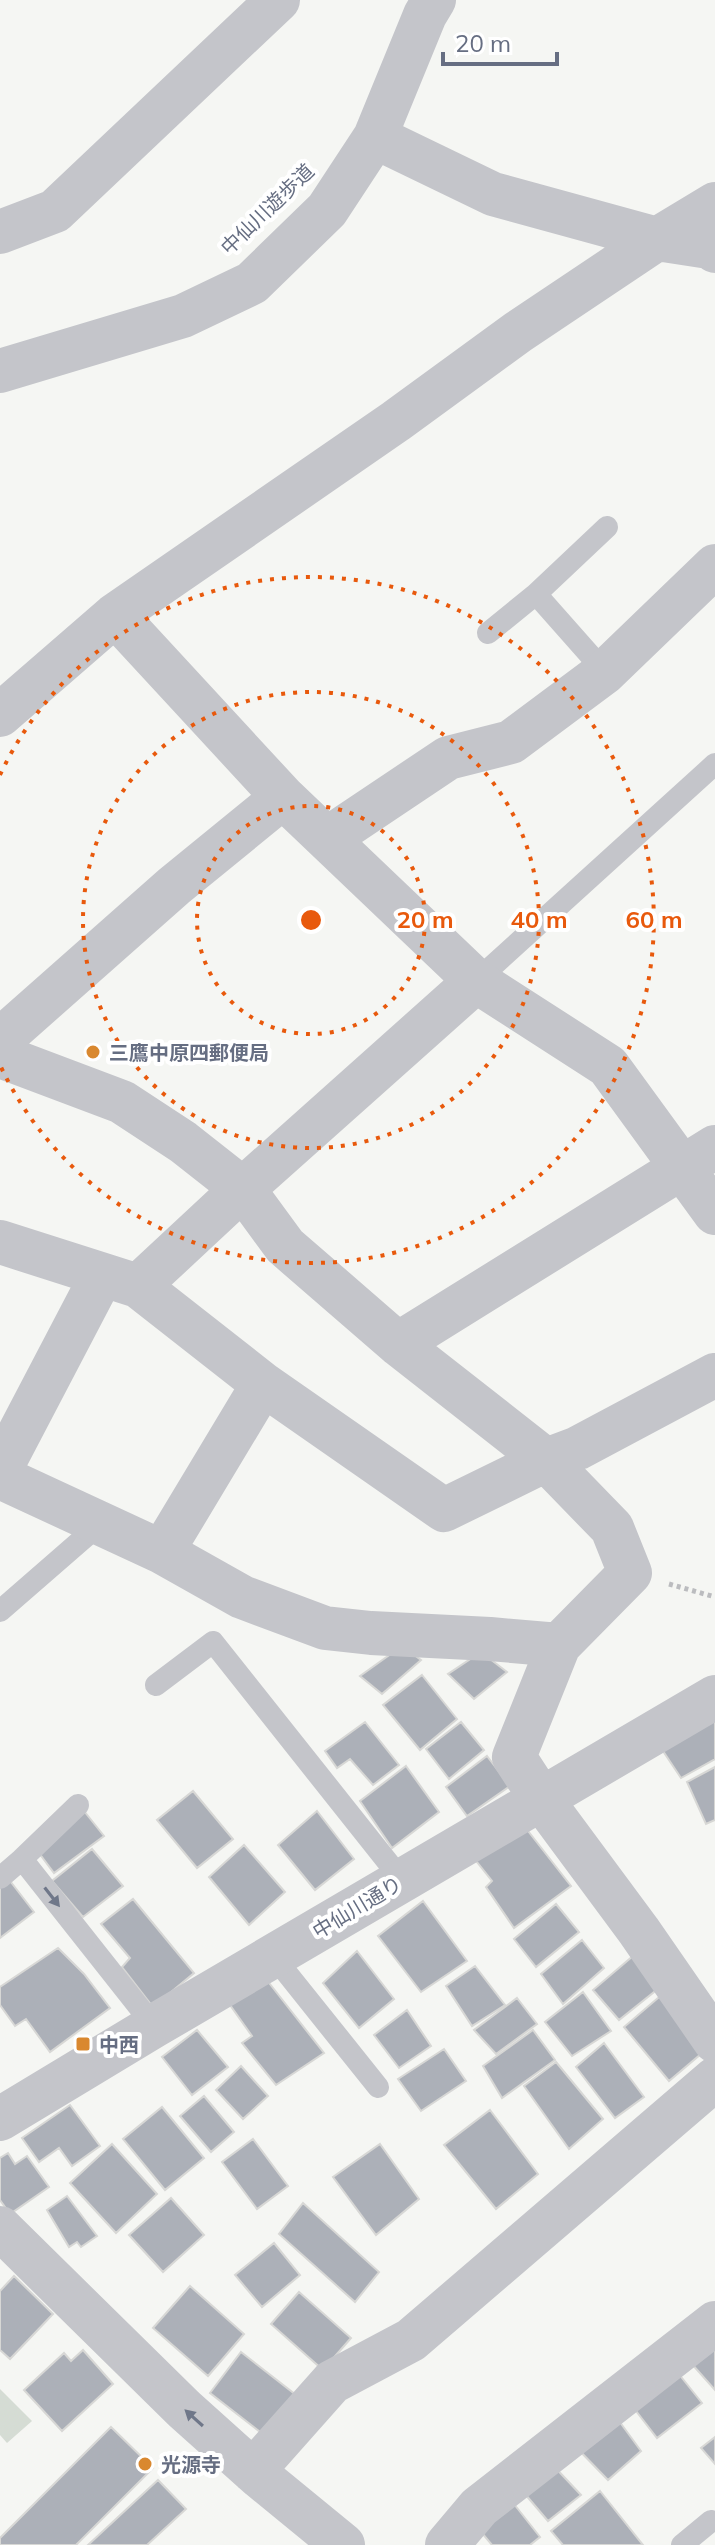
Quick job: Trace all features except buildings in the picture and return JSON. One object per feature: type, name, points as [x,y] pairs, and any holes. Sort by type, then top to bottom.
[{"type":"street","points":[[0,232],[55,211],[278,0]]},
{"type":"street","points":[[0,371],[183,316],[252,283],[327,210],[375,137],[434,0]]},
{"type":"street","points":[[375,137],[493,194],[657,239],[709,247],[715,251]]},
{"type":"street","points":[[0,715],[115,615],[396,421],[518,332],[715,204]]},
{"type":"street","points":[[327,839],[448,758],[511,742],[605,672],[715,566]]},
{"type":"street","points":[[115,615],[283,797],[476,981],[608,1066],[698,1158],[715,1213]]},
{"type":"street","points":[[0,1040],[174,886],[283,797]]},
{"type":"street","points":[[0,1470],[120,1281],[244,1190],[476,981]]},
{"type":"street","points":[[0,1056],[122,1102],[183,1142],[244,1190],[285,1246],[398,1344],[546,1460],[612,1528],[630,1573],[559,1645],[514,1757],[715,2041]]},
{"type":"street","points":[[398,1344],[698,1158]]},
{"type":"street","points":[[0,1242],[120,1281],[444,1510],[546,1460],[578,1448],[715,1375]]},
{"type":"street","points":[[162,1552],[263,1384]]},
{"type":"street","points":[[0,1477],[162,1552],[242,1597],[325,1628],[559,1645]]},
{"type":"street","name":"中仙川通り","points":[[0,2119],[715,1697]]},
{"type":"street","points":[[253,2471],[332,2382],[411,2340],[715,2079]]},
{"type":"street","points":[[0,2228],[184,2409],[343,2545]]},
{"type":"street","points":[[447,2545],[479,2507],[715,2323]]},
{"type":"lane","points":[[488,633],[536,594],[607,527]]},
{"type":"lane","points":[[536,594],[605,672]]},
{"type":"lane","points":[[476,981],[715,764]]},
{"type":"lane","points":[[0,1611],[100,1524]]},
{"type":"lane","points":[[156,1685],[213,1642],[402,1880]]},
{"type":"lane","points":[[0,1878],[78,1805]]},
{"type":"lane","points":[[22,1859],[154,2026]]},
{"type":"lane","points":[[274,1957],[378,2087]]},
{"type":"lane","points":[[682,2545],[711,2521]]},
{"type":"path","points":[[630,1573],[715,1597]]},
{"type":"shaded area","points":[[0,2389],[32,2421],[7,2443],[0,2435]]},
{"type":"place","name":"三鷹中原四郵便局","points":[[93,1052]]},
{"type":"place","name":"中西","points":[[83,2044]]},
{"type":"place","name":"光源寺","points":[[145,2464]]}]
